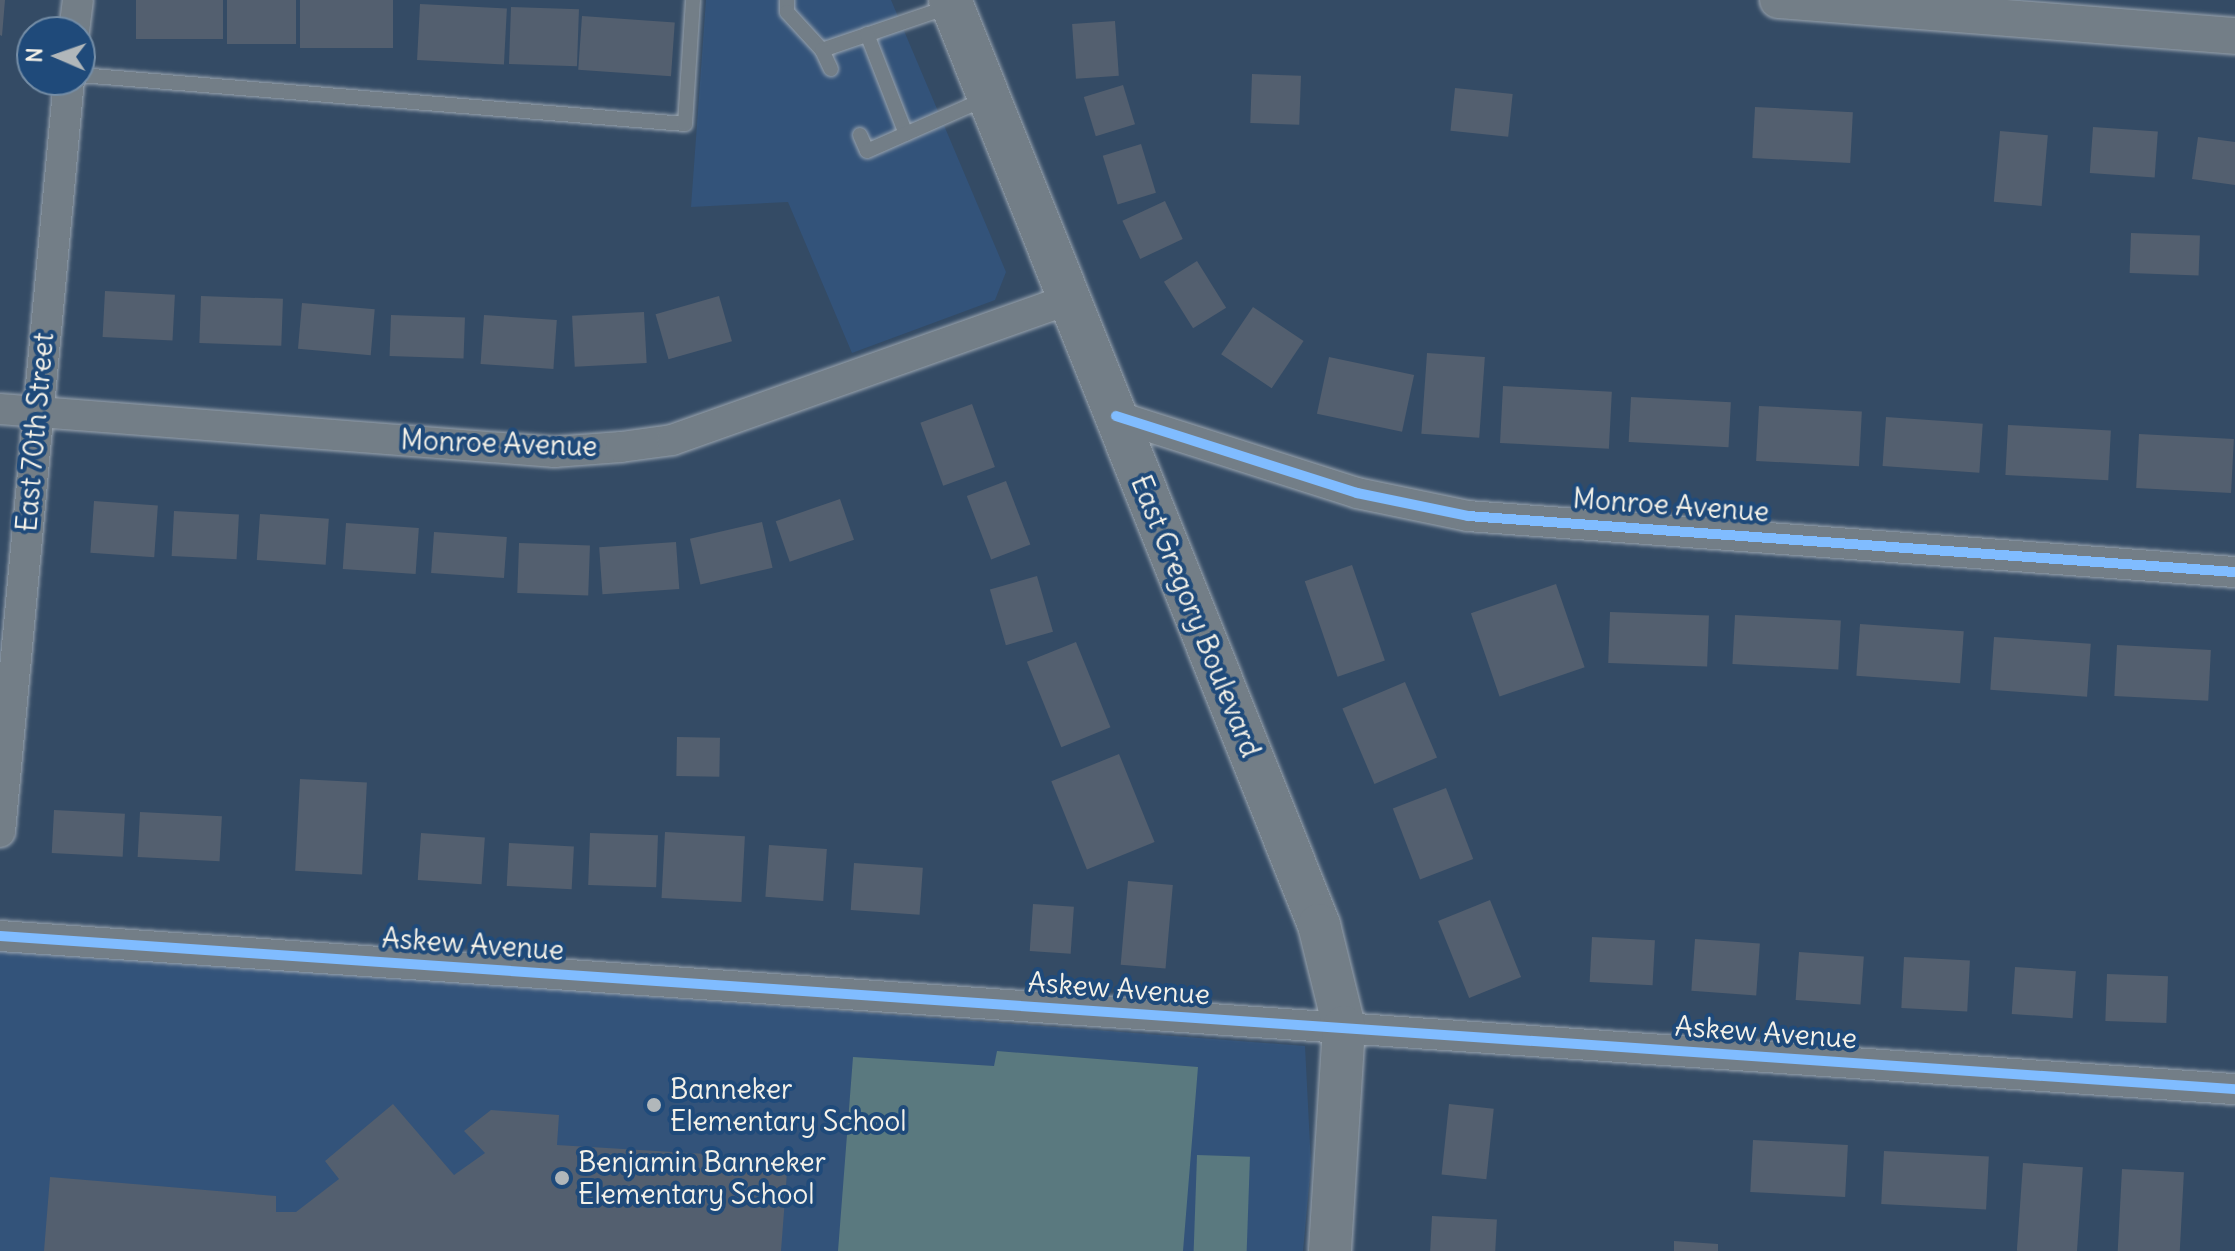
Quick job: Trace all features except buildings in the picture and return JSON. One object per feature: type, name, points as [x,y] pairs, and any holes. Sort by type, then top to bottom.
[{"type":"main road","name":"East Gregory Boulevard","points":[[952,3],[1319,925],[1344,1027],[1330,1251]]},
{"type":"street","points":[[1778,0],[1905,5],[2235,36]]},
{"type":"street","name":"East 70th Street","points":[[0,832],[35,412],[67,96]]},
{"type":"street","name":"Monroe Avenue","points":[[0,409],[554,452],[621,447],[672,440],[1070,299]]},
{"type":"street","name":"Monroe Avenue","points":[[1116,416],[1357,493],[1468,516],[2235,572]]},
{"type":"street","name":"Askew Avenue","points":[[0,936],[2235,1089]]},
{"type":"lane","points":[[96,76],[685,124],[693,0]]},
{"type":"lane","points":[[787,0],[787,12],[822,50],[831,69]]},
{"type":"lane","points":[[822,50],[952,3]]},
{"type":"lane","points":[[867,34],[906,134]]},
{"type":"lane","points":[[860,135],[867,151],[989,98]]},
{"type":"shaded area","points":[[706,0],[891,0],[1006,272],[995,300],[852,353],[788,202],[691,207]]},
{"type":"shaded area","name":"Banneker Elementary School","points":[[0,947],[1305,1046],[1311,1165],[1303,1251],[0,1251]]},
{"type":"green space","points":[[997,1051],[1198,1067],[1183,1251],[838,1251],[853,1057],[994,1066]]},
{"type":"green space","points":[[1197,1155],[1250,1157],[1247,1251],[1194,1251]]},
{"type":"cycle path","points":[[1116,416],[1357,493],[1468,516],[2235,572]]},
{"type":"cycle path","points":[[0,936],[2235,1089]]},
{"type":"place","name":"Banneker Elementary School","points":[[654,1105]]},
{"type":"place","name":"Benjamin Banneker Elementary School","points":[[562,1178]]}]
